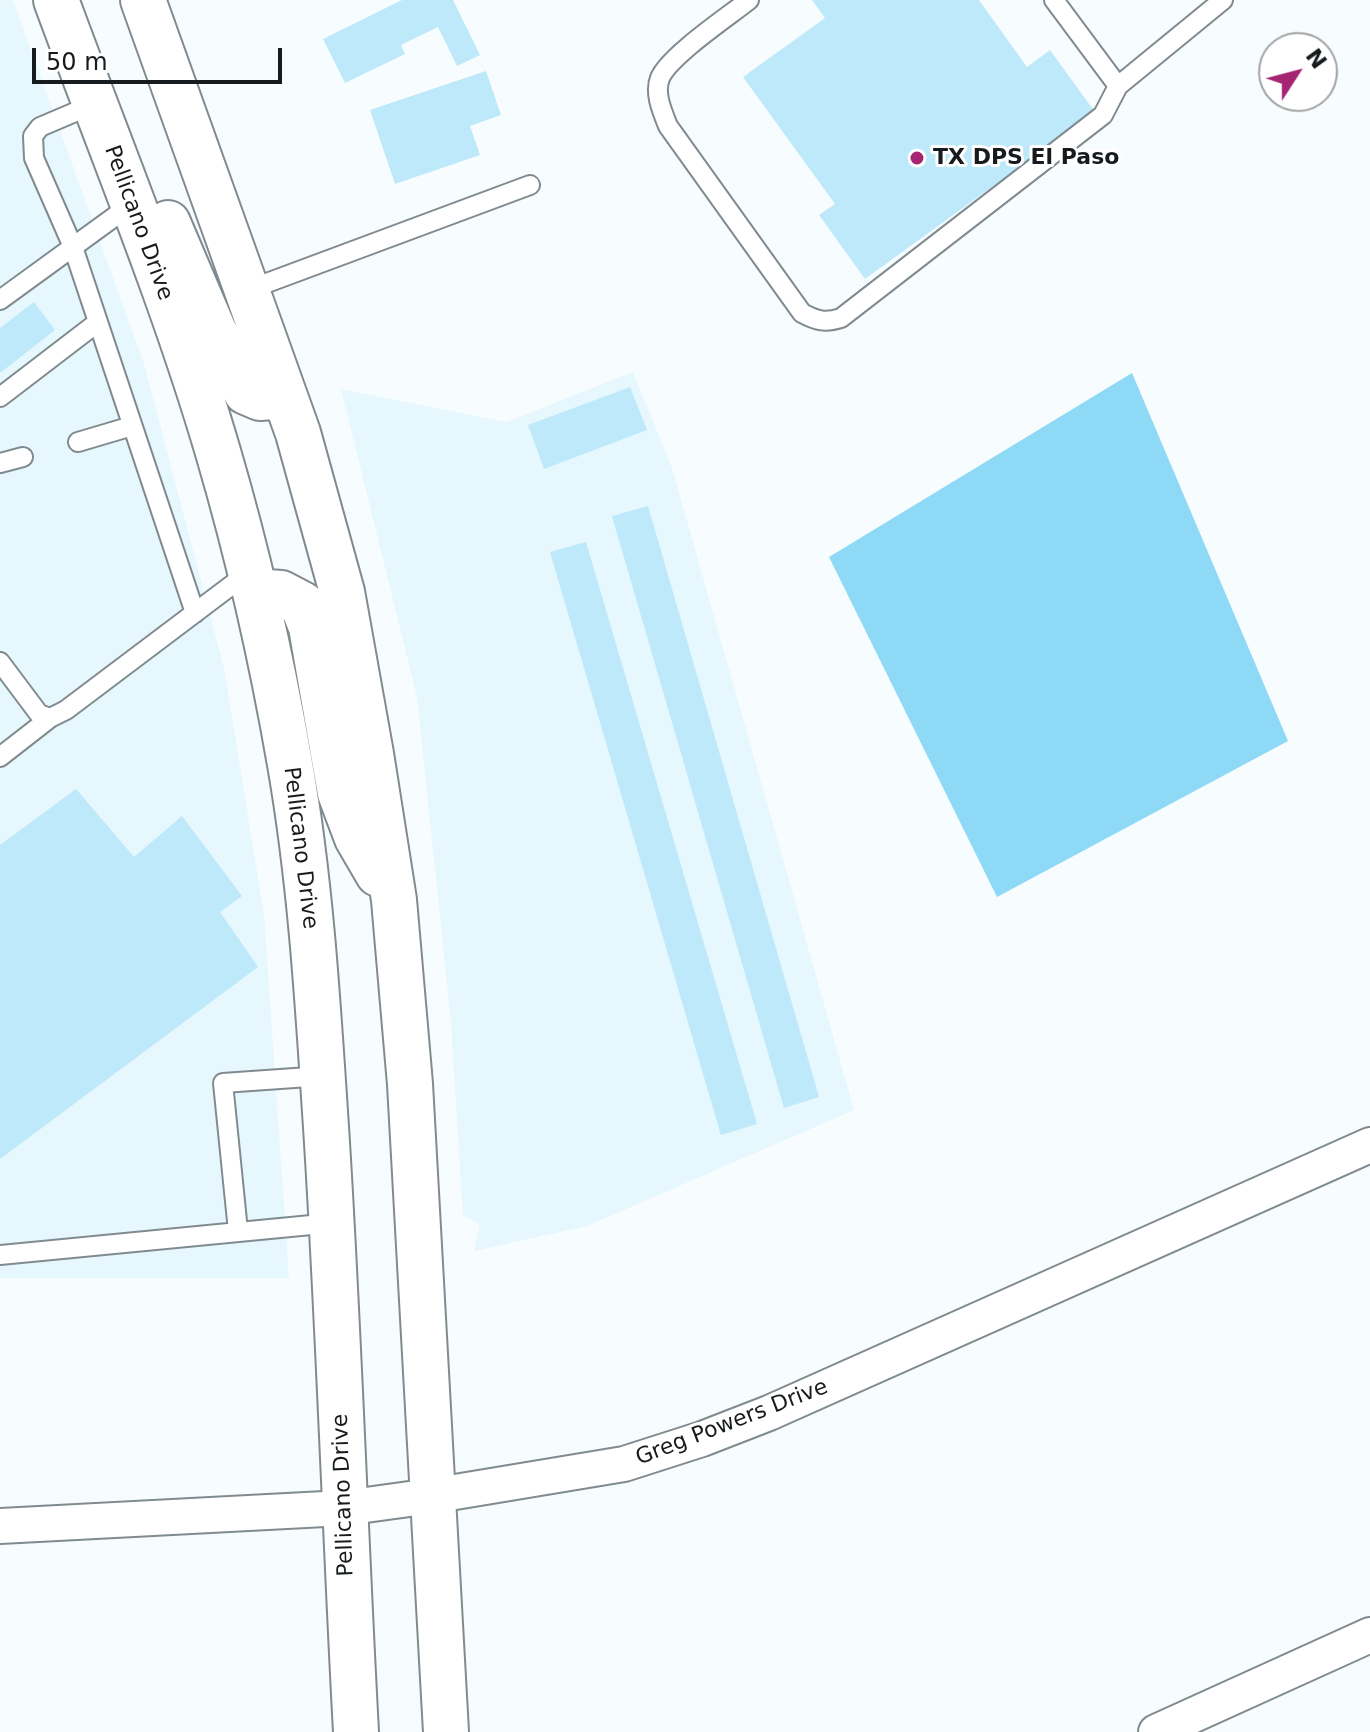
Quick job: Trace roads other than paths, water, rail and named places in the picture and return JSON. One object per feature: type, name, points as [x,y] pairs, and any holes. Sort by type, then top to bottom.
[{"type":"main road","name":"Pellicano Drive","points":[[56,0],[159,276],[218,452],[252,582],[291,766],[317,990],[323,1076],[356,1732]]},
{"type":"main road","points":[[143,0],[298,433],[342,592],[394,900],[410,1084],[446,1732]]},
{"type":"main road","points":[[95,107],[149,181],[214,331],[246,392],[260,398],[284,396]]},
{"type":"main road","points":[[252,582],[302,604],[311,627],[340,793],[357,838],[394,900]]},
{"type":"street","name":"Greg Powers Drive","points":[[0,1526],[344,1508],[624,1464],[769,1413],[1370,1145]]},
{"type":"street","points":[[1156,1732],[1370,1635]]},
{"type":"lane","points":[[749,0],[672,61],[660,78],[658,99],[668,126],[802,313],[817,321],[827,322],[841,318],[1103,115],[1118,86],[1223,0]]},
{"type":"lane","points":[[1054,0],[1118,86]]},
{"type":"lane","points":[[95,107],[40,127],[33,136],[34,158],[73,247],[195,613]]},
{"type":"lane","points":[[248,290],[530,185]]},
{"type":"lane","points":[[0,300],[132,204]]},
{"type":"lane","points":[[0,397],[98,322]]},
{"type":"lane","points":[[78,442],[132,426]]},
{"type":"lane","points":[[0,463],[23,457]]},
{"type":"lane","points":[[0,757],[195,613],[252,582]]},
{"type":"lane","points":[[0,662],[39,714],[50,718]]},
{"type":"lane","points":[[238,1231],[223,1083],[323,1076]]},
{"type":"lane","points":[[0,1255],[332,1223]]},
{"type":"water","points":[[1132,373],[1288,741],[997,897],[829,557]]},
{"type":"place","name":"TX DPS El Paso","points":[[917,158]]}]
